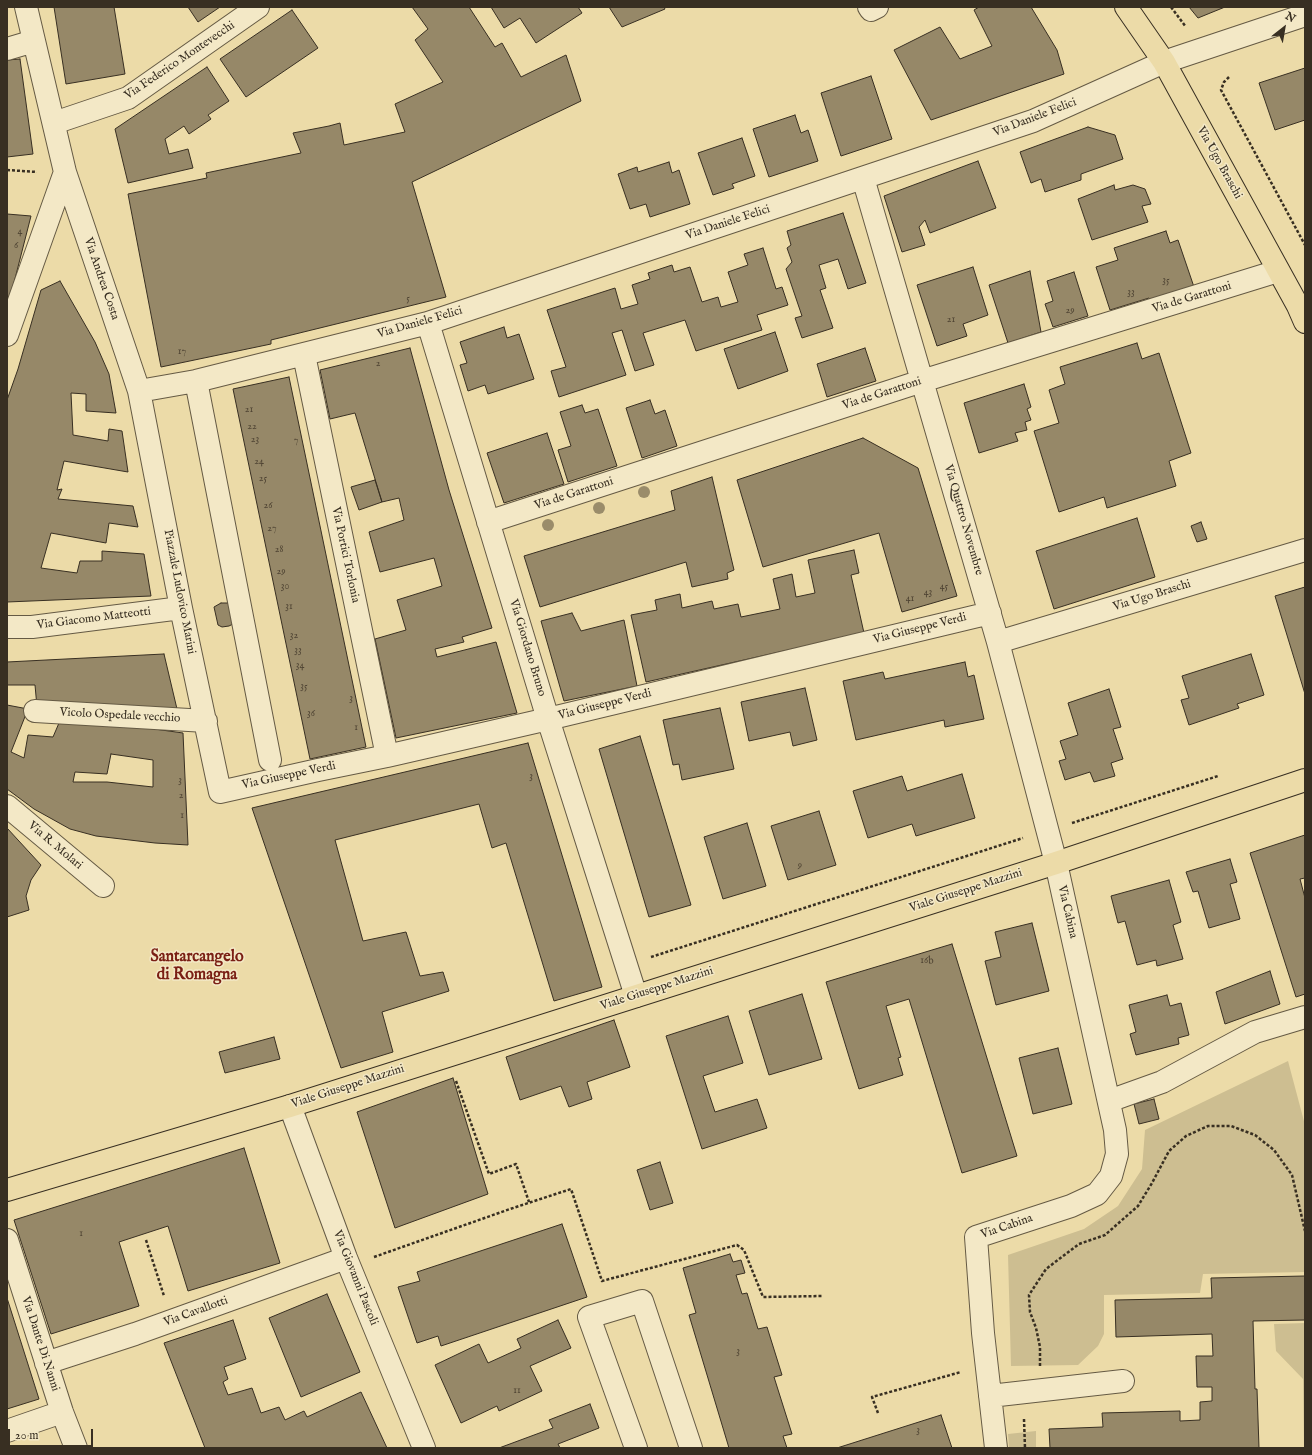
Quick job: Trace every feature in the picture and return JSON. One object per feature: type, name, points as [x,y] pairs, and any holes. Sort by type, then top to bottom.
[{"type":"main road","name":"Via Ugo Braschi","points":[[1126,7],[1164,62],[1298,306],[1305,322]]},
{"type":"main road","name":"Viale Giuseppe Mazzini","points":[[7,1190],[290,1106],[1056,864],[1305,780]]},
{"type":"street","name":"Via Andrea Costa","points":[[26,7],[64,170],[139,391]]},
{"type":"street","name":"Via Federico Montevecchi","points":[[54,123],[128,98],[258,7]]},
{"type":"street","points":[[869,7],[871,10],[877,7]]},
{"type":"street","name":"Via Daniele Felici","points":[[139,391],[196,381],[428,323],[1033,121],[1164,62],[1305,16]]},
{"type":"street","points":[[7,49],[34,41]]},
{"type":"street","points":[[7,335],[64,170]]},
{"type":"street","name":"Via Quattro Novembre","points":[[863,178],[990,613],[1056,864]]},
{"type":"street","name":"Via de Garattoni","points":[[488,522],[922,381],[1278,271]]},
{"type":"street","name":"Via Giordano Bruno","points":[[428,323],[548,719],[636,996]]},
{"type":"street","name":"Via Portici Torlonia","points":[[304,355],[388,756]]},
{"type":"street","points":[[196,381],[270,760]]},
{"type":"street","name":"Piazzale Ludovico Marini","points":[[139,391],[181,608],[220,792]]},
{"type":"street","name":"Via Ugo Braschi","points":[[998,642],[1305,550]]},
{"type":"street","name":"Via Giacomo Matteotti","points":[[7,627],[32,627],[181,608]]},
{"type":"street","name":"Via Giuseppe Verdi","points":[[220,792],[388,756],[548,719],[990,613]]},
{"type":"street","name":"Vicolo Ospedale vecchio","points":[[35,711],[206,721]]},
{"type":"street","name":"Via R. Molari","points":[[7,806],[103,886]]},
{"type":"street","name":"Via Cabina","points":[[996,1448],[976,1236],[1071,1206],[1097,1194],[1111,1176],[1117,1154],[1115,1130],[1109,1101],[1056,864]]},
{"type":"street","points":[[1109,1101],[1162,1082],[1255,1032],[1305,1017]]},
{"type":"street","name":"Via Giovanni Pascoli","points":[[290,1106],[347,1262],[424,1448]]},
{"type":"street","name":"Via Dante Di Nanni","points":[[7,1240],[62,1412],[76,1448]]},
{"type":"street","name":"Via Cavallotti","points":[[46,1363],[347,1262]]},
{"type":"street","points":[[636,1448],[589,1317],[642,1301],[691,1448]]},
{"type":"street","points":[[990,1396],[1124,1381]]},
{"type":"street","points":[[7,1431],[62,1412]]},
{"type":"path","points":[[1171,7],[1189,31]]},
{"type":"path","points":[[1229,77],[1224,82],[1221,90],[1305,244]]},
{"type":"path","points":[[7,170],[40,172],[64,170]]},
{"type":"path","points":[[1067,824],[1218,776]]},
{"type":"path","points":[[647,959],[1029,836]]},
{"type":"path","points":[[447,1056],[488,1174],[516,1164],[529,1202]]},
{"type":"path","points":[[1040,1390],[1040,1347],[1036,1328],[1030,1312],[1029,1295],[1046,1269],[1079,1244],[1105,1235],[1138,1206],[1152,1183],[1168,1151],[1186,1136],[1208,1126],[1231,1126],[1255,1135],[1274,1150],[1292,1175],[1305,1231]]},
{"type":"path","points":[[347,1262],[571,1188],[602,1281],[737,1244],[744,1250],[763,1297],[822,1296]]},
{"type":"path","points":[[146,1240],[172,1320]]},
{"type":"path","points":[[878,1413],[872,1397],[987,1365]]},
{"type":"shaded area","points":[[1288,1061],[1305,1125],[1305,1272],[1203,1274],[1200,1293],[1104,1295],[1104,1334],[1098,1346],[1078,1365],[1011,1366],[1008,1255],[1084,1229],[1118,1206],[1142,1169],[1145,1130]]},
{"type":"shaded area","points":[[1305,1323],[1304,1448],[1303,1379],[1276,1351],[1274,1324]]},
{"type":"shaded area","points":[[1036,1431],[1036,1448],[1009,1448],[1008,1434]]},
{"type":"building","points":[[54,7],[114,7],[125,74],[66,84]]},
{"type":"building","points":[[188,7],[220,7],[198,22]]},
{"type":"building","points":[[412,7],[469,7],[495,47],[502,43],[521,77],[566,55],[581,101],[412,182],[446,297],[271,340],[271,344],[161,367],[128,194],[207,178],[206,173],[301,153],[293,133],[340,123],[344,145],[405,132],[395,104],[443,82],[415,40],[428,29]]},
{"type":"building","points":[[491,7],[578,7],[582,13],[536,43],[520,18],[504,28]]},
{"type":"building","points":[[609,7],[664,7],[665,9],[622,27]]},
{"type":"building","points":[[979,7],[1031,7],[1057,50],[1064,74],[931,120],[894,50],[940,27],[960,59],[992,46],[974,10]]},
{"type":"building","points":[[1189,7],[1225,7],[1198,18]]},
{"type":"building","points":[[292,10],[318,48],[246,97],[220,59]]},
{"type":"building","points":[[20,59],[33,154],[7,157],[7,60]]},
{"type":"building","points":[[207,67],[229,101],[208,115],[211,119],[189,134],[184,126],[165,139],[169,154],[188,149],[193,168],[128,183],[115,129]]},
{"type":"building","points":[[1305,68],[1305,120],[1275,130],[1259,83]]},
{"type":"building","points":[[871,76],[892,139],[841,156],[821,93]]},
{"type":"building","points":[[795,115],[801,133],[808,130],[818,161],[769,177],[753,129]]},
{"type":"building","points":[[1088,127],[1115,135],[1123,159],[1081,174],[1081,180],[1045,192],[1041,179],[1031,183],[1020,152]]},
{"type":"building","points":[[742,138],[755,176],[732,184],[734,188],[713,195],[698,153]]},
{"type":"building","points":[[978,161],[996,208],[930,233],[925,220],[919,227],[925,245],[902,252],[884,196]]},
{"type":"building","points":[[669,162],[672,173],[679,170],[690,204],[650,217],[646,204],[630,209],[618,174],[637,167],[638,172]]},
{"type":"building","points":[[1114,185],[1115,190],[1133,185],[1145,189],[1151,204],[1142,206],[1148,222],[1092,240],[1078,199]]},
{"type":"building","points":[[843,213],[866,283],[848,289],[838,259],[819,265],[826,288],[820,290],[833,328],[802,338],[795,318],[802,316],[786,269],[792,262],[787,248],[791,245],[787,231]]},
{"type":"building","points":[[7,214],[31,216],[7,310]]},
{"type":"building","points":[[1166,231],[1170,243],[1178,240],[1194,287],[1152,301],[1149,298],[1110,310],[1096,267],[1118,260],[1114,248]]},
{"type":"building","points":[[763,248],[776,289],[782,287],[788,305],[757,315],[762,330],[696,351],[685,320],[643,333],[654,365],[635,371],[622,330],[612,333],[626,375],[559,397],[551,371],[566,367],[547,310],[615,288],[621,309],[638,304],[632,285],[650,279],[648,273],[672,265],[674,272],[690,267],[702,302],[718,297],[721,307],[738,302],[728,272],[748,265],[744,254]]},
{"type":"building","points":[[973,267],[988,315],[963,324],[967,336],[937,346],[917,285]]},
{"type":"building","points":[[1030,271],[1041,332],[1008,343],[989,285]]},
{"type":"building","points":[[1074,272],[1088,316],[1053,327],[1045,304],[1053,301],[1047,281]]},
{"type":"building","points":[[60,281],[95,342],[109,374],[116,413],[86,411],[86,394],[71,393],[73,435],[108,441],[109,429],[122,431],[128,472],[64,461],[57,490],[62,489],[58,499],[133,506],[138,527],[109,523],[106,543],[51,533],[41,568],[77,573],[80,561],[102,561],[102,551],[144,554],[151,596],[7,602],[7,400],[18,369],[41,290]]},
{"type":"building","points":[[504,327],[507,338],[519,334],[534,379],[488,394],[485,385],[468,391],[460,365],[467,363],[460,342]]},
{"type":"building","points":[[775,332],[788,371],[738,389],[724,349]]},
{"type":"building","points":[[1137,343],[1142,359],[1159,353],[1191,453],[1169,461],[1176,486],[1107,508],[1104,497],[1059,512],[1034,431],[1059,423],[1049,390],[1065,384],[1060,367]]},
{"type":"building","points":[[410,348],[449,490],[492,628],[462,637],[464,642],[435,649],[437,657],[496,642],[517,713],[396,738],[375,639],[406,630],[397,600],[442,586],[434,558],[380,572],[369,532],[404,520],[399,498],[382,502],[355,413],[330,419],[320,370]]},
{"type":"building","points":[[865,348],[876,381],[827,397],[817,364]]},
{"type":"building","points":[[289,377],[366,747],[310,759],[233,389]]},
{"type":"building","points":[[1024,384],[1031,407],[1027,409],[1031,420],[1025,422],[1027,430],[1015,433],[1018,441],[979,453],[964,403]]},
{"type":"building","points":[[650,400],[655,414],[665,410],[677,446],[642,458],[626,408]]},
{"type":"building","points":[[582,405],[585,413],[598,409],[617,466],[568,482],[558,450],[571,446],[560,412]]},
{"type":"building","points":[[547,433],[564,484],[504,503],[487,453]]},
{"type":"building","points":[[863,438],[918,468],[957,596],[902,612],[879,533],[763,567],[737,480]]},
{"type":"building","points":[[712,477],[734,570],[727,573],[728,579],[692,587],[686,562],[540,607],[524,556],[675,510],[671,491]]},
{"type":"building","points":[[375,480],[382,502],[359,510],[351,487]]},
{"type":"building","points":[[1137,518],[1155,577],[1054,609],[1036,551]]},
{"type":"building","points":[[1201,522],[1207,539],[1197,542],[1191,526]]},
{"type":"building","points":[[854,550],[859,573],[851,575],[864,633],[646,682],[631,615],[657,610],[655,600],[680,594],[682,608],[712,601],[714,609],[738,604],[741,617],[780,609],[773,579],[792,574],[796,597],[815,593],[808,560]]},
{"type":"building","points":[[1305,587],[1305,694],[1275,596]]},
{"type":"building","points":[[221,603],[229,603],[233,624],[229,626],[222,627],[218,625],[214,607]]},
{"type":"building","points":[[572,613],[581,631],[624,620],[637,686],[564,701],[541,621]]},
{"type":"building","points":[[164,654],[177,709],[37,707],[35,685],[7,685],[7,662]]},
{"type":"building","points":[[1251,654],[1264,695],[1237,704],[1239,708],[1189,725],[1181,700],[1189,698],[1182,676]]},
{"type":"building","points":[[965,662],[968,677],[974,675],[984,719],[945,727],[944,720],[856,740],[843,681],[883,672],[885,679]]},
{"type":"building","points":[[805,688],[817,740],[793,746],[790,732],[749,741],[741,702]]},
{"type":"building","points":[[1109,689],[1121,727],[1113,729],[1123,759],[1111,763],[1115,776],[1094,782],[1090,772],[1065,780],[1059,761],[1066,759],[1060,741],[1078,735],[1068,703]]},
{"type":"building","points":[[7,705],[28,709],[11,752],[24,758],[28,735],[53,737],[62,716],[183,733],[188,845],[155,843],[96,836],[70,829],[34,809],[7,789]],"holes":[[[111,754],[153,760],[153,787],[107,782],[73,782],[75,772],[107,774]]]},
{"type":"building","points":[[720,708],[734,769],[682,780],[679,764],[673,765],[663,720]]},
{"type":"building","points":[[640,736],[691,905],[649,917],[599,749]]},
{"type":"building","points":[[528,743],[602,987],[554,1001],[506,843],[492,848],[479,804],[335,840],[363,941],[406,932],[420,976],[443,972],[449,991],[382,1012],[393,1052],[341,1068],[252,808]]},
{"type":"building","points":[[962,774],[975,818],[916,836],[912,824],[868,838],[853,791],[902,776],[907,791]]},
{"type":"building","points":[[819,811],[836,865],[788,880],[771,826]]},
{"type":"building","points":[[747,823],[766,886],[723,899],[704,837]]},
{"type":"building","points":[[7,828],[41,865],[31,880],[26,896],[29,910],[7,917]]},
{"type":"building","points":[[1305,835],[1305,878],[1300,879],[1305,898],[1305,994],[1296,997],[1250,853]]},
{"type":"building","points":[[1230,859],[1237,882],[1230,884],[1240,919],[1209,928],[1198,891],[1193,892],[1186,872]]},
{"type":"building","points":[[1169,880],[1181,922],[1173,925],[1183,959],[1157,966],[1156,960],[1137,965],[1125,921],[1118,923],[1111,896]]},
{"type":"building","points":[[1032,923],[1049,991],[996,1005],[985,961],[1001,957],[995,932]]},
{"type":"building","points":[[952,944],[1017,1156],[962,1173],[909,999],[886,1006],[901,1057],[898,1058],[903,1075],[859,1089],[826,982]]},
{"type":"building","points":[[1270,971],[1280,1004],[1225,1024],[1216,992]]},
{"type":"building","points":[[802,994],[822,1059],[769,1075],[749,1011]]},
{"type":"building","points":[[1167,995],[1170,1006],[1181,1003],[1189,1035],[1178,1038],[1179,1044],[1136,1055],[1130,1034],[1136,1032],[1129,1005]]},
{"type":"building","points":[[728,1016],[743,1063],[703,1076],[715,1112],[757,1099],[767,1128],[702,1149],[666,1036]]},
{"type":"building","points":[[614,1020],[630,1067],[587,1082],[592,1099],[569,1107],[561,1086],[520,1100],[506,1057]]},
{"type":"building","points":[[274,1037],[280,1059],[225,1073],[219,1052]]},
{"type":"building","points":[[1058,1048],[1072,1104],[1033,1114],[1019,1058]]},
{"type":"building","points":[[453,1078],[488,1194],[395,1228],[357,1112]]},
{"type":"building","points":[[1154,1099],[1159,1119],[1139,1124],[1134,1104]]},
{"type":"building","points":[[244,1148],[280,1263],[188,1291],[168,1226],[119,1242],[139,1306],[51,1334],[14,1220]]},
{"type":"building","points":[[660,1162],[673,1203],[650,1210],[637,1170]]},
{"type":"building","points":[[562,1224],[587,1297],[441,1346],[438,1336],[417,1343],[398,1287],[420,1281],[417,1272]]},
{"type":"building","points":[[730,1254],[733,1262],[741,1260],[745,1273],[736,1275],[742,1294],[747,1293],[758,1329],[767,1327],[782,1375],[774,1377],[792,1434],[783,1436],[787,1448],[729,1448],[689,1315],[696,1313],[683,1268]]},
{"type":"building","points":[[1305,1276],[1305,1320],[1253,1321],[1255,1389],[1257,1389],[1259,1448],[1050,1448],[1049,1429],[1103,1427],[1102,1413],[1180,1411],[1180,1421],[1200,1420],[1200,1402],[1212,1401],[1212,1387],[1197,1387],[1196,1356],[1213,1356],[1212,1334],[1116,1337],[1115,1300],[1212,1298],[1211,1278]]},
{"type":"building","points":[[327,1294],[360,1372],[301,1397],[269,1318]]},
{"type":"building","points":[[7,1298],[39,1399],[7,1409]]},
{"type":"building","points":[[233,1320],[246,1359],[224,1367],[228,1379],[223,1382],[228,1395],[252,1388],[261,1413],[279,1407],[285,1420],[304,1411],[307,1417],[361,1392],[387,1448],[205,1448],[164,1343]]},
{"type":"building","points":[[558,1320],[571,1348],[530,1366],[542,1391],[499,1411],[497,1406],[461,1423],[435,1365],[479,1344],[488,1363],[521,1348],[517,1339]]},
{"type":"building","points":[[590,1404],[599,1428],[558,1444],[560,1448],[499,1448],[553,1428],[549,1420]]},
{"type":"building","points":[[941,1415],[952,1448],[837,1448]]},
{"type":"district","name":"Santarcangelo di Romagna","points":[[197,967]]}]
